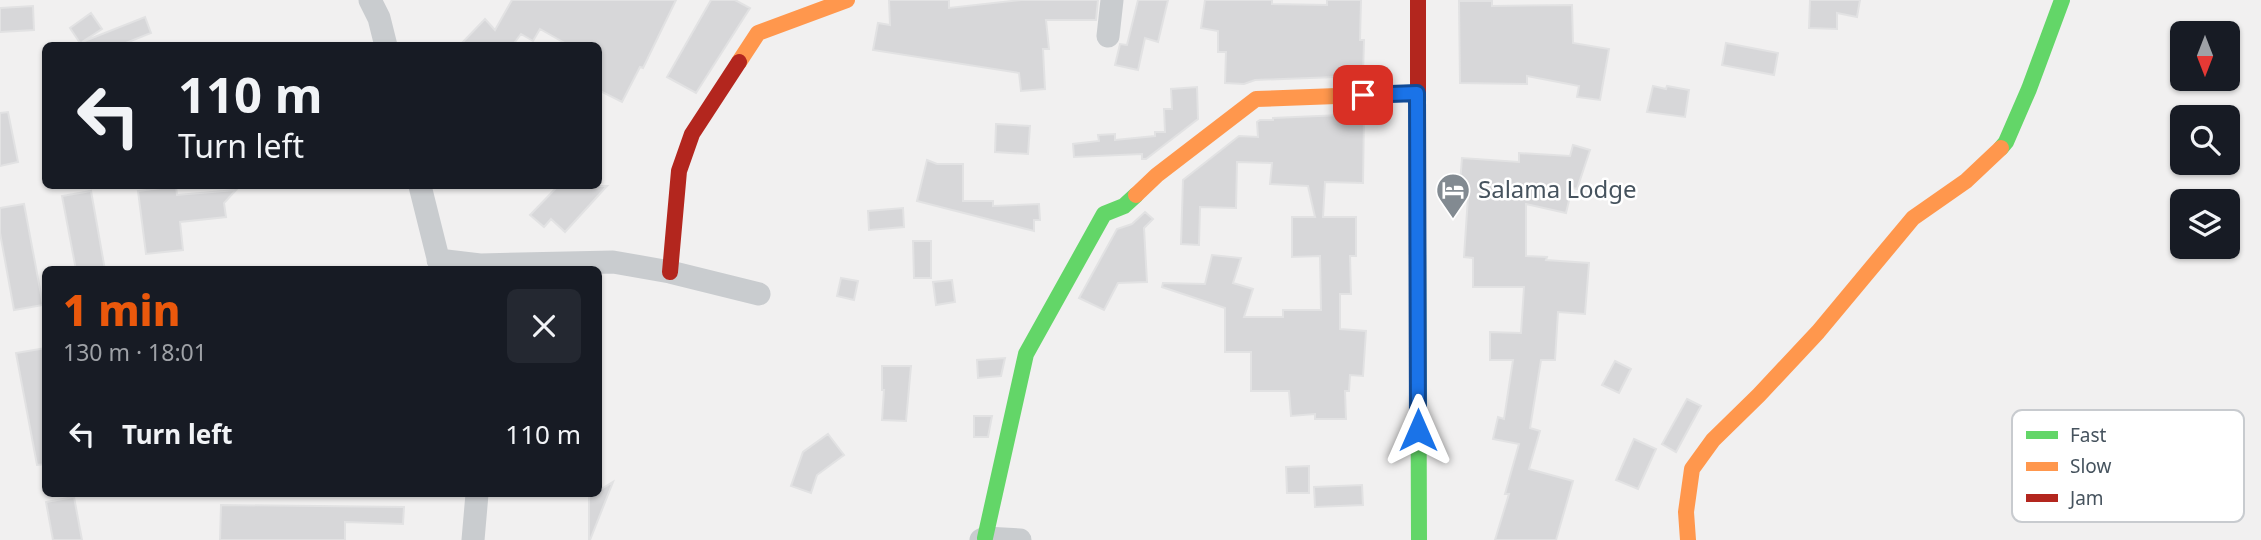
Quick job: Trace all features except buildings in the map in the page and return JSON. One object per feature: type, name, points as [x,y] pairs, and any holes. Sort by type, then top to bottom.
[{"type":"street","points":[[370,0],[379,18],[385,42]]},
{"type":"street","points":[[670,272],[679,171],[699,122],[758,33],[847,0]]},
{"type":"street","points":[[1108,36],[1112,0]]},
{"type":"street","points":[[1418,0],[1419,540]]},
{"type":"street","points":[[1688,540],[1686,512],[1692,469],[1713,440],[1759,396],[1818,332],[1913,218],[1966,181],[2006,142],[2062,0]]},
{"type":"street","points":[[1020,540],[983,539],[1026,354],[1104,214],[1124,206],[1157,175],[1256,99],[1417,93]]},
{"type":"street","points":[[421,189],[440,265],[613,262],[670,272],[759,294]]},
{"type":"street","points":[[473,540],[477,497]]},
{"type":"traffic: fast","points":[[2001,148],[2029,89],[2062,0]]},
{"type":"traffic: fast","points":[[985,538],[1026,354],[1104,214],[1124,206],[1136,195]]},
{"type":"traffic: fast","points":[[1418,233],[1419,540]]},
{"type":"traffic: slow","points":[[739,62],[758,33],[847,0]]},
{"type":"traffic: slow","points":[[1136,195],[1157,175],[1256,99],[1417,93]]},
{"type":"traffic: slow","points":[[1688,540],[1686,512],[1692,469],[1713,440],[1818,332],[1913,218],[1966,181],[2001,148]]},
{"type":"traffic: jam","points":[[1418,0],[1418,233]]},
{"type":"traffic: jam","points":[[670,272],[679,171],[692,134],[739,62]]},
{"type":"place","name":"Salama Lodge","points":[[1453,220]]},
{"type":"route","points":[[1363,95],[1417,93],[1418,430]]}]
